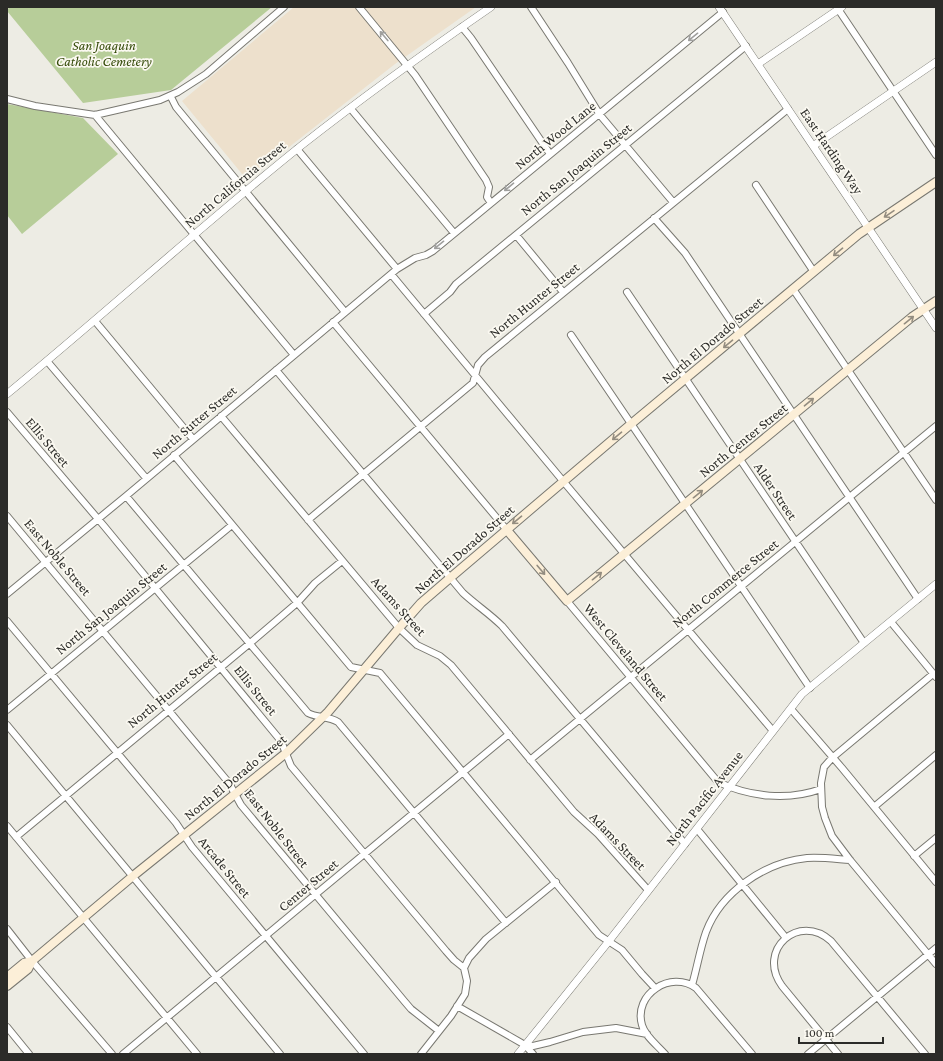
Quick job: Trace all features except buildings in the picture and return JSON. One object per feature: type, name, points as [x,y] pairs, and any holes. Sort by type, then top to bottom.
[{"type":"main road","name":"North El Dorado Street","points":[[7,986],[28,969],[32,961],[133,876],[286,753],[324,717],[421,603],[506,529],[868,227],[936,182]]},
{"type":"main road","name":"North Center Street","points":[[567,601],[923,309],[936,301]]},
{"type":"main road","name":"West Cleveland Street","points":[[506,529],[567,601]]},
{"type":"main road","name":"North El Dorado Street","points":[[7,977],[24,963],[32,961]]},
{"type":"street","points":[[7,99],[35,106],[95,115],[146,104],[171,96],[206,74],[284,7]]},
{"type":"street","points":[[360,7],[408,66],[486,180],[489,187],[487,197],[491,202]]},
{"type":"street","name":"North California Street","points":[[7,394],[297,149],[408,66],[491,7]]},
{"type":"street","points":[[531,7],[600,115],[673,202]]},
{"type":"street","points":[[758,64],[840,8],[936,155]]},
{"type":"street","name":"North Wood Lane","points":[[396,269],[415,258],[433,251],[491,202],[600,115],[721,10]]},
{"type":"street","name":"East Harding Way","points":[[721,10],[936,328]]},
{"type":"street","points":[[462,27],[550,154]]},
{"type":"street","name":"North San Joaquin Street","points":[[424,314],[450,292],[456,284],[746,46]]},
{"type":"street","points":[[813,146],[936,62]]},
{"type":"street","points":[[171,96],[176,107],[345,312]]},
{"type":"street","points":[[351,109],[454,233]]},
{"type":"street","name":"North Hunter Street","points":[[308,520],[473,383],[479,364],[485,357],[788,109]]},
{"type":"street","points":[[95,115],[294,355]]},
{"type":"street","points":[[297,149],[396,269]]},
{"type":"street","points":[[756,185],[814,272]]},
{"type":"street","points":[[654,218],[684,253],[918,599]]},
{"type":"street","points":[[516,235],[564,292]]},
{"type":"street","name":"North Sutter Street","points":[[7,594],[396,269]]},
{"type":"street","points":[[391,274],[773,731]]},
{"type":"street","points":[[793,289],[936,500]]},
{"type":"street","name":"Alder Street","points":[[627,292],[864,643]]},
{"type":"street","points":[[95,321],[193,439]]},
{"type":"street","points":[[333,322],[506,529]]},
{"type":"street","points":[[571,335],[810,688]]},
{"type":"street","points":[[47,361],[146,478]]},
{"type":"street","points":[[276,370],[450,578],[474,603],[491,615],[512,638],[685,844]]},
{"type":"street","name":"Ellis Street","points":[[7,412],[221,667],[281,741],[291,766],[454,960],[464,968]]},
{"type":"street","name":"Adams Street","points":[[221,416],[399,628],[417,645],[440,656],[452,665],[574,812],[598,834],[648,890]]},
{"type":"street","name":"North Commerce Street","points":[[530,760],[849,496],[936,426]]},
{"type":"street","points":[[174,455],[351,667],[380,673],[600,935],[622,950],[655,988]]},
{"type":"street","points":[[126,496],[308,713],[333,719],[338,722],[506,923]]},
{"type":"street","name":"East Noble Street","points":[[7,516],[229,783],[241,805],[315,895],[411,1009],[439,1031]]},
{"type":"street","name":"North San Joaquin Street","points":[[7,710],[232,525]]},
{"type":"street","name":"North Hunter Street","points":[[16,836],[249,644],[297,603],[315,583],[342,561]]},
{"type":"street","name":"North Pacific Avenue","points":[[518,1054],[609,941],[802,694],[936,584]]},
{"type":"street","name":"West Cleveland Street","points":[[567,601],[718,782],[748,793],[766,796],[807,794],[821,790]]},
{"type":"street","name":"Arcade Street","points":[[7,621],[117,752],[185,835],[192,847],[364,1054]]},
{"type":"street","points":[[891,622],[934,675],[832,758],[824,767],[821,783],[822,807],[828,828],[836,842],[936,964]]},
{"type":"street","points":[[791,709],[936,882]]},
{"type":"street","points":[[7,726],[280,1054]]},
{"type":"street","name":"Center Street","points":[[123,1054],[509,734]]},
{"type":"street","points":[[874,807],[936,755]]},
{"type":"street","points":[[7,826],[197,1054]]},
{"type":"street","points":[[697,829],[786,938]]},
{"type":"street","points":[[914,856],[936,838]]},
{"type":"street","points":[[692,985],[703,942],[711,922],[727,898],[742,885],[763,871],[800,859],[817,858],[850,860]]},
{"type":"street","points":[[421,1054],[465,994],[467,981],[464,968],[469,958],[478,947],[556,882]]},
{"type":"street","points":[[7,929],[32,961],[112,1054]]},
{"type":"street","points":[[838,1054],[782,986],[776,976],[773,965],[775,953],[786,938],[801,930],[817,932],[825,935],[831,941],[925,1054]]},
{"type":"street","points":[[808,1054],[936,948]]},
{"type":"street","points":[[665,1054],[647,1034],[641,1021],[642,1010],[647,997],[655,988],[665,984],[684,982],[692,985],[706,999],[752,1054]]},
{"type":"street","points":[[457,1006],[525,1045],[533,1054]]},
{"type":"street","points":[[7,1027],[29,1054]]},
{"type":"street","points":[[525,1045],[533,1046],[572,1035],[610,1028],[647,1034]]},
{"type":"shaded area","points":[[294,7],[476,7],[395,64],[247,180],[182,101]]},
{"type":"green space","name":"San Joaquin Catholic Cemetery","points":[[9,7],[272,7],[171,90],[83,103],[7,11]]},
{"type":"green space","points":[[7,104],[83,118],[118,154],[22,234],[7,215]]}]
